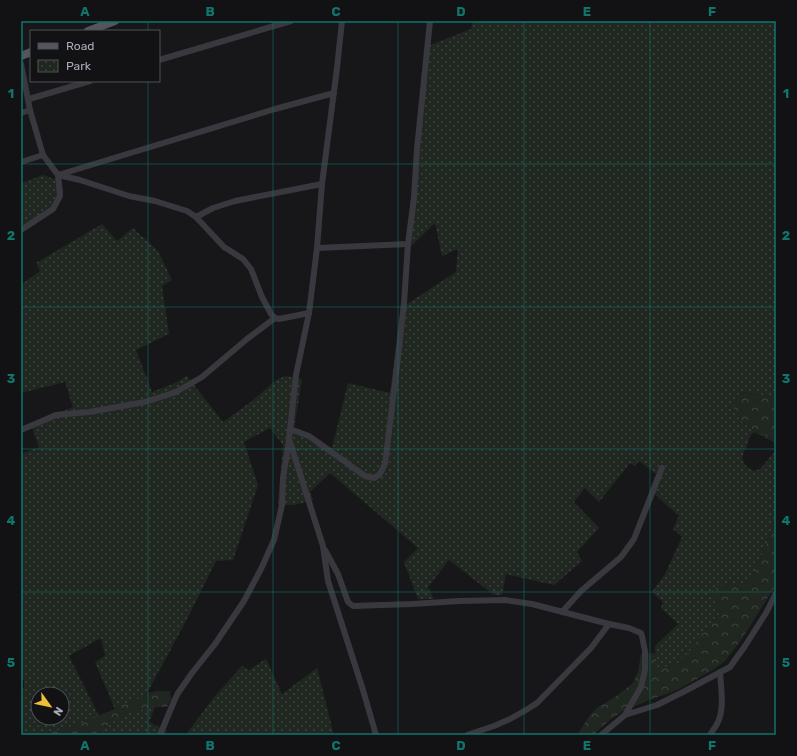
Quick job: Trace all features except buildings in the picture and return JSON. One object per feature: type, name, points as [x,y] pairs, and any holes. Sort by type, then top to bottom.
[{"type":"main road","points":[[91,30],[115,21]]},
{"type":"street","points":[[160,60],[291,21]]},
{"type":"street","points":[[160,735],[178,693],[244,601],[274,540],[282,506],[296,375],[309,313],[317,248],[322,184],[342,21]]},
{"type":"street","points":[[290,429],[309,436],[365,476],[374,478],[380,474],[385,464],[404,303],[408,244],[414,198],[417,149],[430,21]]},
{"type":"street","points":[[21,64],[30,110],[43,155],[58,174],[60,196],[53,209],[21,230]]},
{"type":"street","points":[[29,99],[87,82]]},
{"type":"street","points":[[58,174],[275,109],[334,94]]},
{"type":"street","points":[[21,113],[30,110]]},
{"type":"street","points":[[21,162],[43,155]]},
{"type":"street","points":[[58,174],[129,196],[155,201],[187,211],[196,217],[224,247],[243,259],[250,269],[262,298],[275,318],[279,319],[309,313]]},
{"type":"street","points":[[196,217],[213,208],[234,201],[322,184]]},
{"type":"street","points":[[317,248],[408,244]]},
{"type":"street","points":[[21,430],[56,415],[89,412],[145,402],[176,392],[202,377],[247,339],[275,318]]},
{"type":"street","points":[[289,439],[323,546],[328,581],[376,735]]},
{"type":"street","points":[[562,612],[581,591],[621,557],[634,539],[662,468]]},
{"type":"street","points":[[323,546],[338,574],[348,602],[353,606],[505,600],[532,604],[629,628],[641,633],[645,670],[641,687],[625,715],[601,735]]},
{"type":"street","points":[[625,715],[657,704],[730,667],[766,613],[776,593]]},
{"type":"street","points":[[467,735],[510,719],[537,703],[591,648],[609,624]]},
{"type":"street","points":[[710,735],[717,724],[722,703],[720,672]]},
{"type":"green space","points":[[473,21],[776,21],[776,397],[742,393],[736,397],[733,405],[736,415],[746,425],[776,441],[776,445],[774,442],[754,432],[750,437],[744,453],[743,461],[754,471],[760,469],[776,450],[776,511],[772,529],[757,567],[747,584],[729,584],[712,590],[710,594],[721,612],[689,652],[678,661],[658,669],[655,646],[678,624],[661,608],[663,602],[652,592],[665,574],[682,537],[673,529],[679,516],[650,490],[656,474],[639,461],[635,466],[630,463],[599,502],[585,488],[574,502],[599,528],[577,552],[582,561],[554,585],[506,574],[502,595],[494,595],[449,560],[428,587],[434,599],[418,599],[404,562],[418,548],[330,473],[310,492],[313,500],[295,505],[278,505],[283,445],[270,428],[244,442],[258,485],[233,560],[216,561],[186,621],[147,693],[115,709],[95,662],[105,656],[101,638],[69,656],[99,716],[71,727],[51,732],[31,734],[21,733],[21,690],[24,687],[24,680],[21,680],[21,454],[39,447],[31,424],[73,407],[65,382],[21,393],[21,284],[40,271],[36,263],[102,224],[117,241],[133,228],[158,251],[172,280],[162,286],[169,334],[136,350],[152,392],[175,383],[187,376],[223,422],[252,401],[276,380],[285,376],[302,379],[294,429],[309,435],[332,448],[348,383],[390,393],[401,308],[456,272],[458,249],[442,256],[435,223],[406,251],[425,47],[471,29]]},
{"type":"green space","points":[[43,175],[62,182],[63,192],[58,206],[21,233],[21,183]]},
{"type":"green space","points":[[747,393],[776,397],[776,441],[748,426],[736,414],[733,408],[736,396]]},
{"type":"green space","points":[[776,511],[776,587],[742,639],[725,661],[713,670],[675,691],[623,711],[593,735],[577,735],[590,715],[598,707],[615,697],[633,683],[638,672],[641,654],[655,653],[659,669],[710,624],[721,612],[710,594],[712,590],[729,584],[747,584],[757,567],[772,529]]},
{"type":"green space","points":[[266,659],[282,694],[317,668],[334,735],[189,735],[187,733],[215,696],[242,666],[249,670]]},
{"type":"green space","points":[[170,691],[171,699],[167,707],[155,707],[106,727],[93,735],[21,735],[21,733],[70,727],[115,709],[147,693]]},
{"type":"green space","points":[[155,707],[149,722],[167,731],[165,735],[93,735],[127,713]]}]
